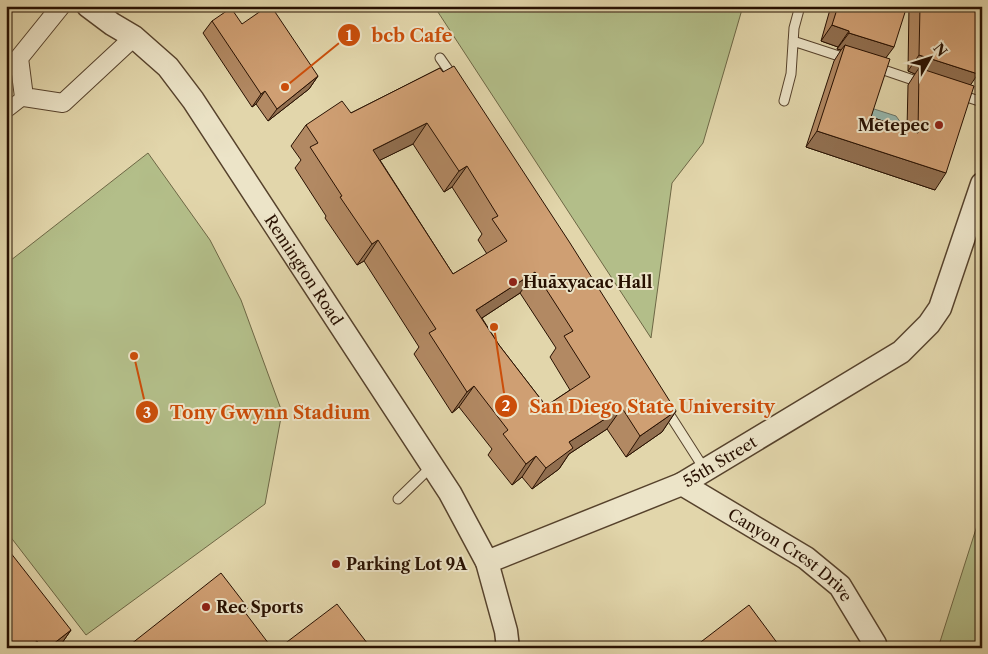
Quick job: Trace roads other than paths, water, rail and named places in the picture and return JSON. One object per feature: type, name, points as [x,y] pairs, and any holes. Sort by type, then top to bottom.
[{"type":"street","points":[[24,96],[19,58],[61,6]]},
{"type":"street","name":"Remington Road","points":[[88,6],[112,24],[134,37],[170,69],[194,100],[450,493],[487,562]]},
{"type":"street","points":[[24,96],[62,103],[134,37]]},
{"type":"street","points":[[6,111],[24,96]]},
{"type":"street","name":"55th Street","points":[[487,562],[682,484],[901,352],[929,324],[940,308],[982,184]]},
{"type":"street","name":"Canyon Crest Drive","points":[[682,484],[806,558],[840,586],[876,648]]},
{"type":"street","points":[[487,562],[506,631],[508,648]]},
{"type":"lane","points":[[784,101],[791,74],[794,28],[800,6]]},
{"type":"lane","points":[[794,41],[859,62]]},
{"type":"lane","points":[[440,58],[456,83]]},
{"type":"lane","points":[[869,65],[935,87]]},
{"type":"lane","points":[[954,93],[982,102]]},
{"type":"lane","points":[[659,399],[705,470]]},
{"type":"lane","points":[[398,500],[432,466]]},
{"type":"water","points":[[871,108],[896,116],[906,130],[865,124]]},
{"type":"place","name":"bcb Cafe","points":[[285,87]]},
{"type":"place","name":"Metepec","points":[[939,125]]},
{"type":"place","name":"Huāxyacac Hall","points":[[513,282]]},
{"type":"place","name":"San Diego State University","points":[[494,327]]},
{"type":"place","name":"Tony Gwynn Stadium","points":[[134,356]]},
{"type":"place","name":"Parking Lot 9A","points":[[336,564]]},
{"type":"place","name":"Rec Sports","points":[[206,607]]}]
